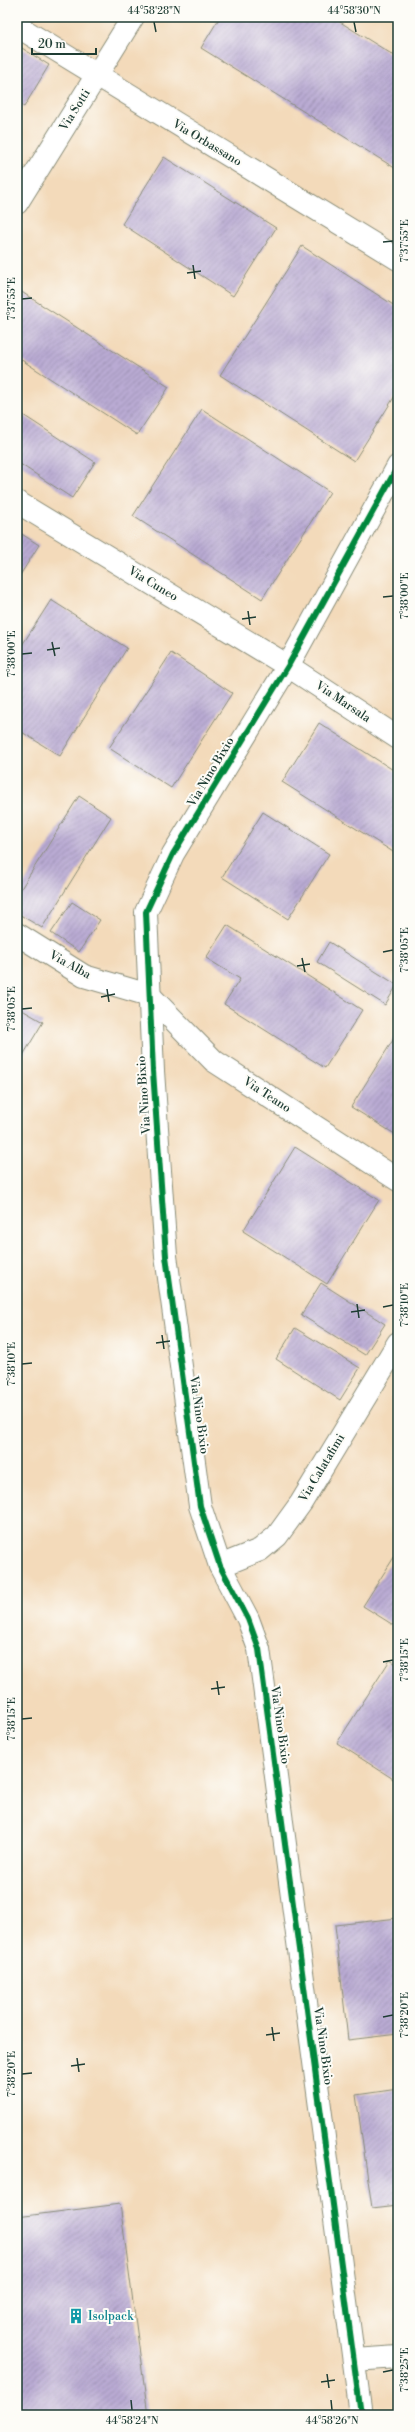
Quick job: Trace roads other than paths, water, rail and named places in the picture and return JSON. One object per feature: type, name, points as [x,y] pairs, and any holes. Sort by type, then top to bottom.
[{"type":"street","name":"Via Sotti","points":[[17,203],[133,17]]},
{"type":"street","name":"Via Orbassano","points":[[17,26],[398,259]]},
{"type":"street","name":"Via Nino Bixio","points":[[362,2415],[259,1649],[248,1619],[220,1566],[200,1506],[166,1256],[149,995],[146,912],[173,854],[288,666],[398,466]]},
{"type":"street","name":"Via Cuneo","points":[[17,502],[288,666]]},
{"type":"street","name":"Via Marsala","points":[[288,666],[398,738]]},
{"type":"street","name":"Via Alba","points":[[17,934],[84,976],[149,995]]},
{"type":"street","name":"Via Teano","points":[[149,995],[214,1061],[398,1180]]},
{"type":"street","name":"Via Calatafimi","points":[[220,1566],[260,1550],[277,1536],[301,1503],[398,1343]]},
{"type":"street","points":[[354,2360],[398,2358]]},
{"type":"place","name":"Isolpack","points":[[76,2316]]}]
